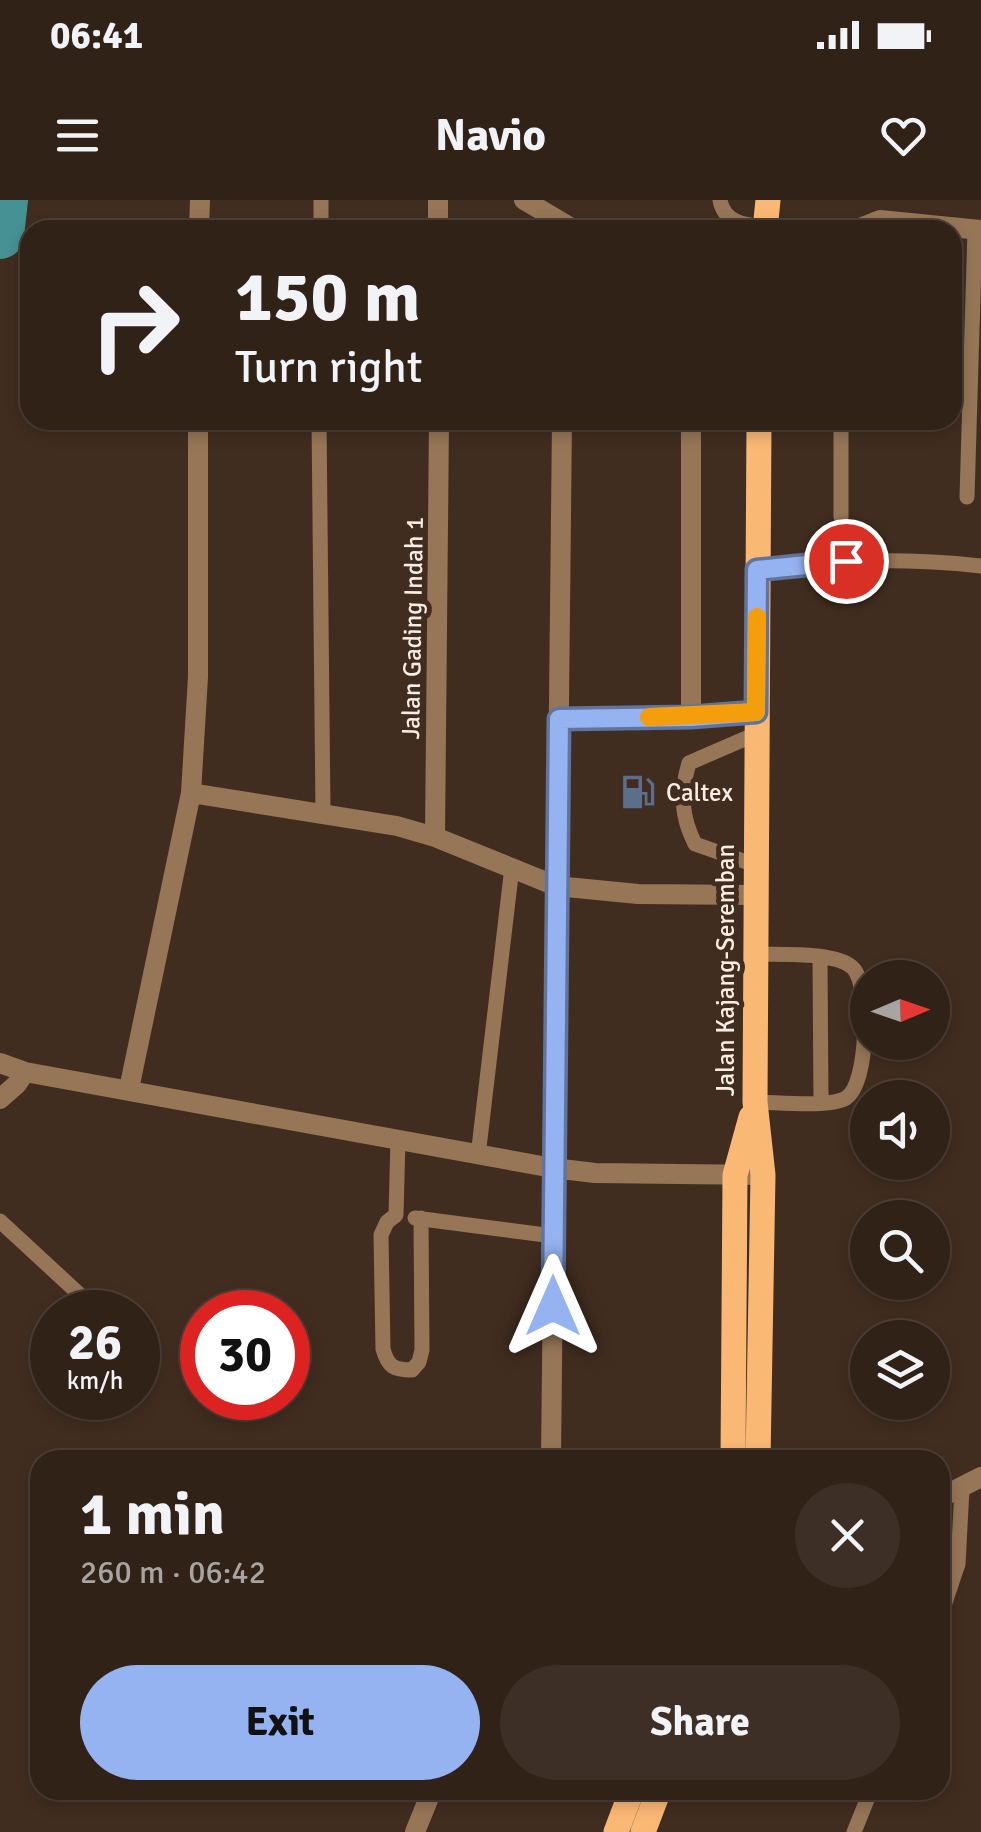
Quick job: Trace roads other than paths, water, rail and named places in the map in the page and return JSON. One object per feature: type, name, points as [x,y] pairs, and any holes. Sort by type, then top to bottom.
[{"type":"main road","name":"Jalan Kajang-Seremban","points":[[758,1450],[763,1175],[755,1102],[759,430]]},
{"type":"main road","points":[[733,1450],[736,1174],[755,1102]]},
{"type":"main road","points":[[616,1832],[628,1800]]},
{"type":"main road","points":[[643,1832],[655,1800]]},
{"type":"street","points":[[524,200],[555,220]]},
{"type":"street","points":[[129,1090],[191,793],[197,694],[198,430]]},
{"type":"street","name":"Jalan Gading Indah 1","points":[[434,837],[438,430]]},
{"type":"street","points":[[552,1450],[562,430]]},
{"type":"street","points":[[691,430],[691,717]]},
{"type":"street","points":[[559,719],[691,717],[756,723]]},
{"type":"street","points":[[191,793],[359,818],[434,837],[556,886],[638,894],[755,895]]},
{"type":"street","points":[[0,1063],[25,1072],[553,1168],[595,1173],[763,1175]]},
{"type":"street","points":[[0,1099],[25,1072]]},
{"type":"street","points":[[950,1494],[981,1477]]},
{"type":"street","points":[[415,1832],[428,1800]]},
{"type":"lane","points":[[720,200],[721,208],[734,220]]},
{"type":"lane","points":[[967,497],[978,230]]},
{"type":"lane","points":[[319,430],[323,813]]},
{"type":"lane","points":[[841,430],[841,517]]},
{"type":"lane","points":[[757,570],[882,559],[981,566]]},
{"type":"lane","points":[[755,865],[695,844],[682,818],[689,763],[756,723]]},
{"type":"lane","points":[[478,1156],[512,867]]},
{"type":"lane","points":[[755,954],[820,957],[844,962],[855,970],[862,985],[864,1067],[858,1086],[845,1099],[820,1103],[755,1102]]},
{"type":"lane","points":[[820,957],[820,1103]]},
{"type":"lane","points":[[396,1215],[398,1140]]},
{"type":"lane","points":[[420,1218],[422,1350],[412,1370],[396,1370],[387,1363],[382,1349],[381,1235],[387,1222],[396,1215],[420,1218],[553,1236]]},
{"type":"lane","points":[[0,1222],[74,1290]]},
{"type":"lane","points":[[950,1588],[958,1564],[962,1489]]},
{"type":"lane","points":[[854,1832],[867,1800]]},
{"type":"waterway","points":[[0,235],[4,200]]},
{"type":"place","name":"Caltex","points":[[638,792]]}]
